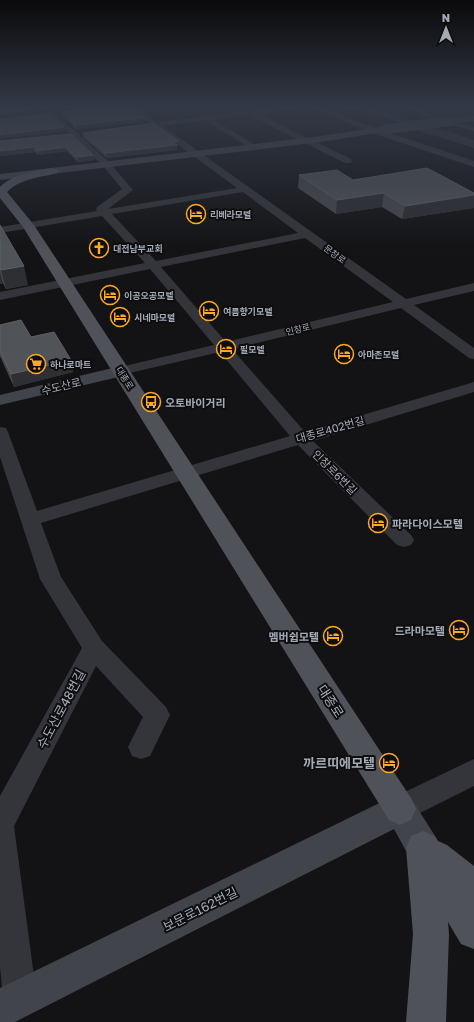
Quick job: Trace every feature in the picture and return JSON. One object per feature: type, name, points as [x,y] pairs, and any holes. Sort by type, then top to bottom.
[{"type":"main road","points":[[0,177],[182,155]]},
{"type":"main road","points":[[0,169],[20,171],[53,171]]},
{"type":"main road","points":[[0,192],[10,183],[30,175],[53,171]]},
{"type":"main road","name":"대종로","points":[[0,192],[28,225],[400,809],[474,931]]},
{"type":"main road","name":"수도산로","points":[[0,400],[121,371]]},
{"type":"main road","name":"보문로162번길","points":[[10,1004],[400,809]]},
{"type":"main road","points":[[423,848],[474,888]]},
{"type":"main road","points":[[423,848],[431,934],[426,1022]]},
{"type":"street","points":[[94,155],[106,164],[128,190],[101,209],[103,212]]},
{"type":"street","name":"문창로","points":[[198,155],[474,355]]},
{"type":"street","points":[[337,155],[348,161]]},
{"type":"street","points":[[448,155],[474,164]]},
{"type":"street","points":[[0,230],[246,189]]},
{"type":"street","name":"인창로6번길","points":[[103,212],[154,265],[301,438],[404,540]]},
{"type":"street","points":[[0,296],[308,234]]},
{"type":"street","name":"인창로","points":[[121,371],[474,286]]},
{"type":"street","name":"대종로402번길","points":[[185,472],[474,387]]},
{"type":"street","points":[[0,432],[32,519],[51,579],[94,648],[157,715],[142,747]]},
{"type":"street","points":[[32,519],[185,472]]},
{"type":"street","name":"수도산로48번길","points":[[10,1004],[0,824],[94,648]]},
{"type":"street","points":[[400,809],[474,772]]},
{"type":"building","points":[[74,155],[93,155],[77,157]]},
{"type":"building","points":[[427,168],[474,193],[474,195],[405,206],[384,193],[337,200],[299,175],[337,170],[353,180]]},
{"type":"building","points":[[0,225],[24,266],[1,270]]},
{"type":"building","name":"하나로마트","points":[[21,320],[31,337],[54,332],[71,360],[11,374],[0,351],[0,325]]},
{"type":"place","name":"리베라모텔","points":[[196,214]]},
{"type":"place","name":"대전남부교회","points":[[99,248]]},
{"type":"place","name":"이공오공모텔","points":[[110,295]]},
{"type":"place","name":"여름향기모텔","points":[[209,311]]},
{"type":"place","name":"시네마모텔","points":[[120,317]]},
{"type":"place","name":"필모텔","points":[[226,349]]},
{"type":"place","name":"아마존모텔","points":[[344,354]]},
{"type":"place","name":"하나로마트","points":[[36,364]]},
{"type":"place","name":"오토바이거리","points":[[151,402]]},
{"type":"place","name":"파라다이스모텔","points":[[378,523]]},
{"type":"place","name":"드라마모텔","points":[[459,630]]},
{"type":"place","name":"멤버쉽모텔","points":[[333,636]]},
{"type":"place","name":"까르띠에모텔","points":[[389,763]]}]
